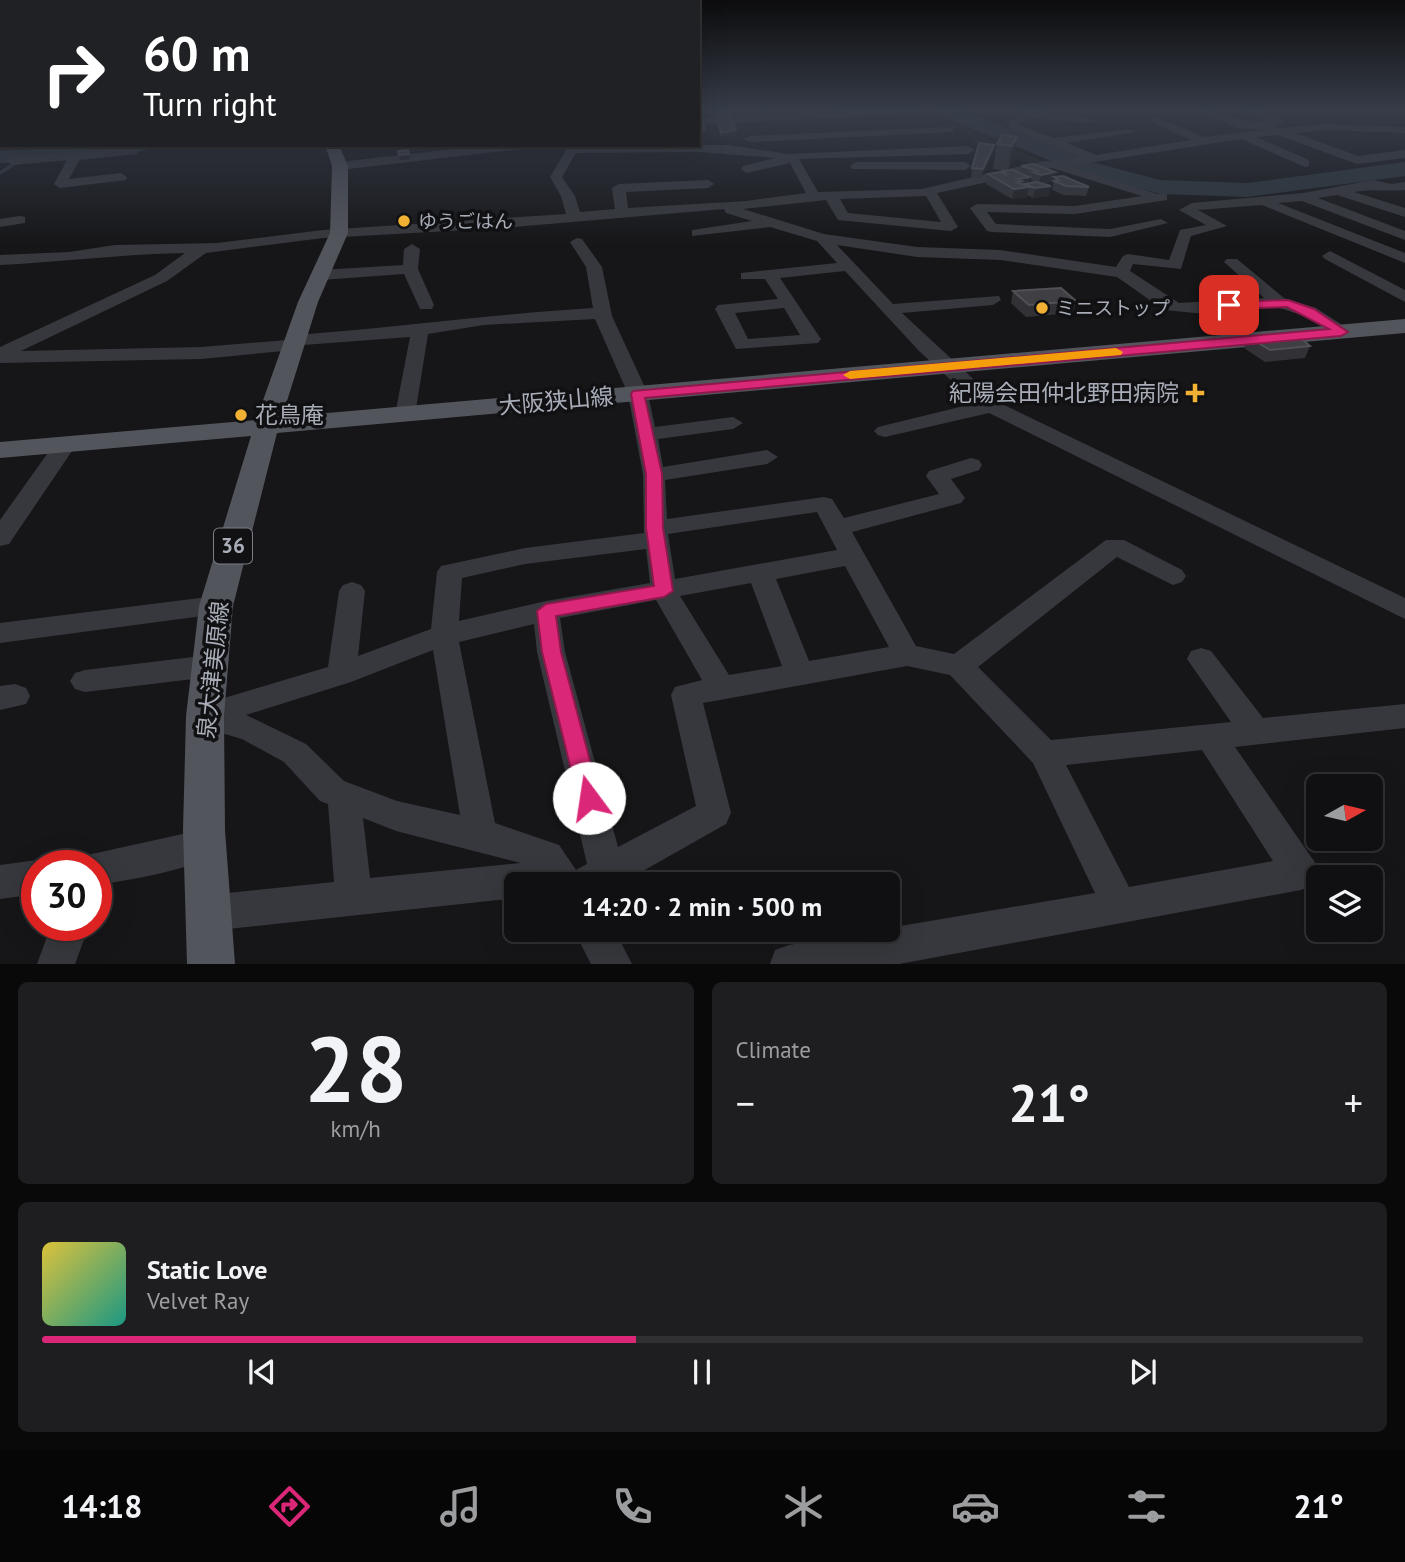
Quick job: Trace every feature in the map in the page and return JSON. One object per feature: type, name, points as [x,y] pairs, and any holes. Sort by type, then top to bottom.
[{"type":"main road","name":"泉大津美原線","points":[[211,964],[205,845],[205,716],[216,606],[266,427],[295,343],[339,233],[336,156]]},
{"type":"main road","name":"大阪狭山線","points":[[0,450],[1405,326]]},
{"type":"street","points":[[13,175],[114,155]]},
{"type":"street","points":[[565,155],[556,177],[568,196],[574,217]]},
{"type":"street","points":[[585,155],[618,170],[708,184]]},
{"type":"street","points":[[618,170],[647,155]]},
{"type":"street","points":[[763,155],[792,162],[965,166]]},
{"type":"street","points":[[747,169],[851,155]]},
{"type":"street","points":[[961,185],[967,155]]},
{"type":"street","points":[[1082,155],[1093,160]]},
{"type":"street","points":[[1,261],[69,257],[115,250],[201,249],[339,233],[574,217],[689,206],[742,209],[814,196],[930,192],[1057,164],[1126,155]]},
{"type":"street","points":[[1265,160],[1301,161],[1287,155]]},
{"type":"street","points":[[1344,155],[1357,160],[1397,155]]},
{"type":"street","points":[[0,170],[8,162],[71,164]]},
{"type":"street","points":[[792,162],[814,196]]},
{"type":"street","points":[[71,164],[60,184],[121,177]]},
{"type":"street","points":[[1057,164],[1093,179],[1197,206]]},
{"type":"street","points":[[618,170],[622,213]]},
{"type":"street","points":[[1008,175],[1032,185]]},
{"type":"street","points":[[1121,202],[1185,233],[1220,226],[1186,210],[1197,206],[1303,197],[1373,184],[1391,188],[1405,186]]},
{"type":"street","points":[[1339,191],[1403,214]]},
{"type":"street","points":[[831,196],[843,217],[951,227],[930,192]]},
{"type":"street","points":[[1161,223],[1110,233],[992,228],[977,208],[1075,210],[1162,197]]},
{"type":"street","points":[[1303,197],[1405,236]]},
{"type":"street","points":[[1262,201],[1405,259]]},
{"type":"street","points":[[742,209],[767,223],[822,238],[917,251],[1000,255],[1121,273],[1132,277],[1170,306],[1181,309],[1278,302],[1310,312],[1341,332]]},
{"type":"street","points":[[0,223],[20,220]]},
{"type":"street","points":[[697,233],[767,223]]},
{"type":"street","points":[[1121,273],[1128,259],[1175,266],[1185,233]]},
{"type":"street","points":[[822,238],[945,367],[991,406],[1405,608]]},
{"type":"street","points":[[577,242],[594,267],[603,313],[638,394],[654,474],[655,534],[664,591],[721,688]]},
{"type":"street","points":[[0,356],[161,278],[201,249]]},
{"type":"street","points":[[412,249],[410,268],[426,305]]},
{"type":"street","points":[[1330,256],[1405,297]]},
{"type":"street","points":[[1375,264],[1405,259]]},
{"type":"street","points":[[1232,262],[1278,302]]},
{"type":"street","points":[[747,276],[849,266]]},
{"type":"street","points":[[321,275],[410,268]]},
{"type":"street","points":[[770,274],[812,339],[742,345],[724,309],[788,303]]},
{"type":"street","points":[[890,309],[993,300]]},
{"type":"street","points":[[0,356],[201,353],[421,331],[484,320],[603,313]]},
{"type":"street","points":[[405,415],[421,331]]},
{"type":"street","points":[[885,431],[991,406]]},
{"type":"street","points":[[646,434],[733,423]]},
{"type":"street","points":[[2,534],[65,445]]},
{"type":"street","points":[[654,474],[767,457]]},
{"type":"street","points":[[837,528],[953,498],[937,475],[971,465]]},
{"type":"street","points":[[480,835],[444,635],[450,572],[525,556],[824,504],[907,655]]},
{"type":"street","points":[[959,666],[1115,545],[1173,576]]},
{"type":"street","points":[[205,716],[341,674],[444,635],[546,611],[761,575],[853,556]]},
{"type":"street","points":[[761,575],[799,674]]},
{"type":"street","points":[[341,674],[352,591]]},
{"type":"street","points":[[0,633],[216,606]]},
{"type":"street","points":[[546,611],[578,872]]},
{"type":"street","points":[[593,872],[714,813],[686,695],[907,655],[959,666],[1044,754],[1121,906]]},
{"type":"street","points":[[1202,659],[1255,732]]},
{"type":"street","points":[[85,681],[210,666]]},
{"type":"street","points":[[205,716],[251,729],[295,753],[332,791],[396,816],[511,843],[547,857],[569,872]]},
{"type":"street","points":[[1044,754],[1405,716]]},
{"type":"street","points":[[789,964],[1301,873],[1210,736]]},
{"type":"street","points":[[344,796],[354,898]]},
{"type":"street","points":[[112,866],[205,845]]},
{"type":"street","points":[[0,882],[21,879]]},
{"type":"street","points":[[209,913],[504,885]]},
{"type":"street","points":[[56,964],[64,941]]},
{"type":"street","points":[[600,942],[613,964]]},
{"type":"shaded area","points":[[1003,155],[1028,155],[1045,162],[1034,166]]},
{"type":"building","points":[[976,155],[989,155],[983,169],[972,168]]},
{"type":"building","points":[[1033,164],[1055,172],[1041,175],[1033,172],[1039,171],[1021,166]]},
{"type":"building","points":[[1013,170],[1029,177],[1018,179],[1022,181],[1017,182],[1029,187],[1014,189],[988,174],[1001,172],[1007,175],[1003,171]]},
{"type":"building","points":[[1063,176],[1089,187],[1066,186],[1054,181],[1059,180],[1054,177]]},
{"type":"building","points":[[1036,182],[1051,186],[1035,188],[1025,184]]},
{"type":"building","points":[[1061,288],[1076,301],[1029,305],[1013,291]]},
{"type":"building","points":[[1283,333],[1299,337],[1310,346],[1270,350],[1248,337]]},
{"type":"waterway","points":[[0,157],[41,155]]},
{"type":"waterway","points":[[1056,155],[1088,168],[1160,187],[1247,190],[1405,169]]},
{"type":"waterway","points":[[0,173],[20,160]]},
{"type":"slow traffic","points":[[850,375],[1116,352]]},
{"type":"place","name":"ゆうごはん","points":[[404,221]]},
{"type":"place","name":"ミニストップ","points":[[1042,308]]},
{"type":"place","name":"紀陽会田仲北野田病院","points":[[1195,393]]},
{"type":"place","name":"花鳥庵","points":[[241,415]]},
{"type":"route","points":[[589,798],[551,652],[546,611],[664,591],[654,528],[654,474],[638,394],[1341,332],[1310,312],[1288,304],[1278,302],[1229,305]]}]
